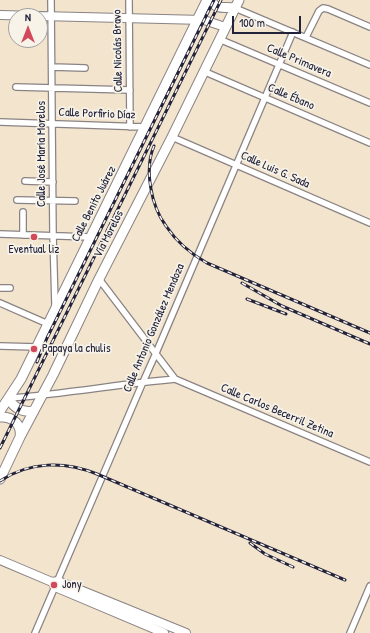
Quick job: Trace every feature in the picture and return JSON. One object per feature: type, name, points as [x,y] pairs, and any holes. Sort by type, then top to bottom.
[{"type":"main road","name":"Calle Benito Juárez","points":[[9,398],[21,379],[37,347],[207,0]]},
{"type":"main road","points":[[211,0],[216,7],[222,8],[237,4]]},
{"type":"main road","name":"Vía Morelos","points":[[0,479],[54,374],[99,279],[172,137],[237,4]]},
{"type":"main road","points":[[0,411],[9,398],[13,405],[19,409],[34,411]]},
{"type":"main road","points":[[0,417],[8,418],[16,422],[19,428],[20,438]]},
{"type":"street","name":"Calle José María Morelos","points":[[51,0],[55,308]]},
{"type":"street","name":"Calle Nicolás Bravo","points":[[129,0],[130,127]]},
{"type":"street","points":[[237,4],[292,32],[370,65]]},
{"type":"street","points":[[306,37],[319,11],[323,8],[370,27]]},
{"type":"street","points":[[51,16],[207,20],[225,27]]},
{"type":"street","name":"Calle Antonio González Mendoza","points":[[35,633],[55,583],[156,354],[292,32]]},
{"type":"street","name":"Calle Primavera","points":[[219,40],[370,104]]},
{"type":"street","points":[[52,67],[85,68]]},
{"type":"street","name":"Calle Ébano","points":[[203,71],[370,144]]},
{"type":"street","points":[[16,87],[130,90]]},
{"type":"street","name":"Calle Porfirio Díaz","points":[[0,122],[146,127]]},
{"type":"street","name":"Calle Luis G. Sada","points":[[172,137],[370,223]]},
{"type":"street","points":[[25,181],[53,182]]},
{"type":"street","points":[[17,200],[75,201]]},
{"type":"street","points":[[23,212],[24,235]]},
{"type":"street","points":[[0,234],[90,237]]},
{"type":"street","name":"Calle Carlos Becerril Zetina","points":[[99,279],[175,379]]},
{"type":"street","points":[[0,288],[10,288]]},
{"type":"street","points":[[0,303],[48,324]]},
{"type":"street","points":[[0,346],[37,347]]},
{"type":"street","name":"Calle Carlos Becerril Zetina","points":[[9,398],[175,379],[370,462]]},
{"type":"street","points":[[0,560],[163,630],[186,633]]},
{"type":"street","points":[[350,633],[370,589]]},
{"type":"railway","points":[[37,362],[47,338],[214,0]]},
{"type":"railway","points":[[0,448],[221,0]]},
{"type":"railway","points":[[154,146],[151,155],[149,176],[153,198],[156,208],[166,226],[184,247],[207,263],[370,333]]},
{"type":"railway","points":[[242,283],[282,306],[370,344]]},
{"type":"railway","points":[[247,299],[286,314]]},
{"type":"railway","points":[[0,481],[11,474],[48,465],[60,465],[85,470],[345,580]]},
{"type":"railway","points":[[250,543],[265,554],[293,567]]},
{"type":"place","name":"Eventual liz","points":[[34,237]]},
{"type":"place","name":"Papaya la chulis","points":[[34,349]]},
{"type":"place","name":"Jony","points":[[54,585]]}]
